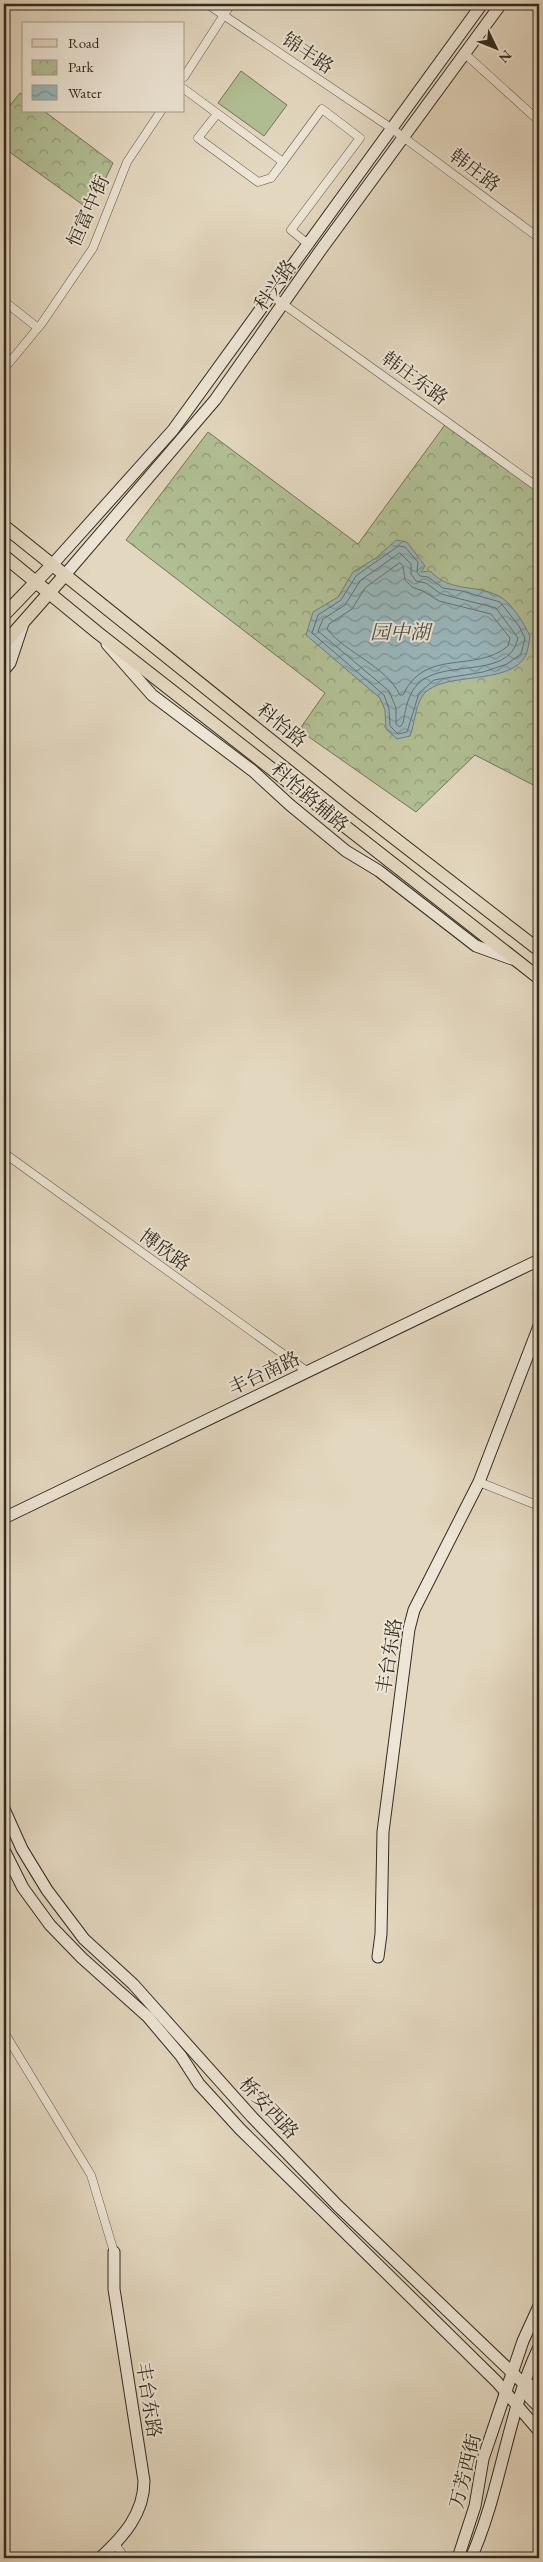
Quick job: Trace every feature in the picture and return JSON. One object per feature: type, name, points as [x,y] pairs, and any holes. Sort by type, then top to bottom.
[{"type":"main road","name":"科兴路","points":[[52,565],[173,430],[482,4]]},
{"type":"main road","name":"科兴路","points":[[64,576],[194,426],[464,53],[502,4]]},
{"type":"main road","name":"科怡路","points":[[4,526],[349,803],[539,950]]},
{"type":"main road","name":"科怡路","points":[[4,556],[98,633],[539,978]]},
{"type":"main road","points":[[4,615],[9,606],[52,565]]},
{"type":"main road","points":[[4,644],[64,576]]},
{"type":"main road","points":[[4,670],[10,663],[23,623]]},
{"type":"main road","name":"科怡路辅路","points":[[98,633],[152,695],[253,771],[346,851],[379,871],[476,946],[519,962]]},
{"type":"main road","name":"丰台南路","points":[[4,1518],[539,1260]]},
{"type":"main road","name":"丰台东路","points":[[378,1957],[381,1934],[383,1832],[409,1629],[414,1610],[479,1482],[539,1326]]},
{"type":"main road","name":"桥安西路","points":[[4,1809],[22,1849],[46,1890],[84,1939],[133,1984],[252,2117],[338,2206],[524,2384],[530,2398],[539,2406]]},
{"type":"main road","name":"桥安西路","points":[[4,1850],[23,1888],[50,1925],[82,1958],[148,2017],[181,2056],[199,2084],[240,2129],[506,2392],[539,2431]]},
{"type":"main road","name":"丰台东路","points":[[100,2558],[126,2533],[140,2509],[144,2495],[144,2481],[114,2289],[114,2252]]},
{"type":"main road","name":"万芳西街","points":[[458,2558],[476,2506],[483,2459],[523,2341],[539,2306]]},
{"type":"main road","name":"万芳西街","points":[[470,2558],[484,2524],[524,2384],[539,2347]]},
{"type":"main road","points":[[524,2384],[535,2386],[539,2390]]},
{"type":"street","name":"锦丰路","points":[[207,4],[391,128]]},
{"type":"street","points":[[185,75],[231,4]]},
{"type":"street","points":[[464,53],[539,121]]},
{"type":"street","points":[[185,90],[283,162]]},
{"type":"street","points":[[217,114],[198,138],[258,182],[271,178],[322,110],[360,138],[291,230],[309,245]]},
{"type":"street","name":"恒富中街","points":[[4,370],[38,328],[93,248],[127,162],[160,112]]},
{"type":"street","name":"韩庄路","points":[[391,128],[539,238]]},
{"type":"street","name":"韩庄东路","points":[[272,296],[539,488]]},
{"type":"street","points":[[4,301],[38,328]]},
{"type":"street","name":"博欣路","points":[[4,1153],[308,1372]]},
{"type":"street","points":[[479,1482],[539,1506]]},
{"type":"street","points":[[4,2032],[91,2175],[114,2252]]},
{"type":"street","points":[[115,2544],[125,2558]]},
{"type":"green space","points":[[241,71],[287,105],[264,136],[218,103]]},
{"type":"green space","points":[[20,93],[22,94],[22,112],[45,112],[113,163],[90,210],[4,148],[4,113]]},
{"type":"green space","points":[[447,422],[539,492],[539,788],[475,755],[416,812],[299,730],[325,693],[126,540],[208,432],[358,544]]},
{"type":"water","name":"园中湖","points":[[396,540],[407,542],[425,566],[421,572],[430,571],[447,583],[493,593],[502,598],[515,610],[530,636],[526,655],[518,665],[491,675],[432,687],[420,699],[410,736],[397,739],[386,729],[385,710],[380,698],[306,635],[313,612],[338,597],[353,572],[376,558]]}]
